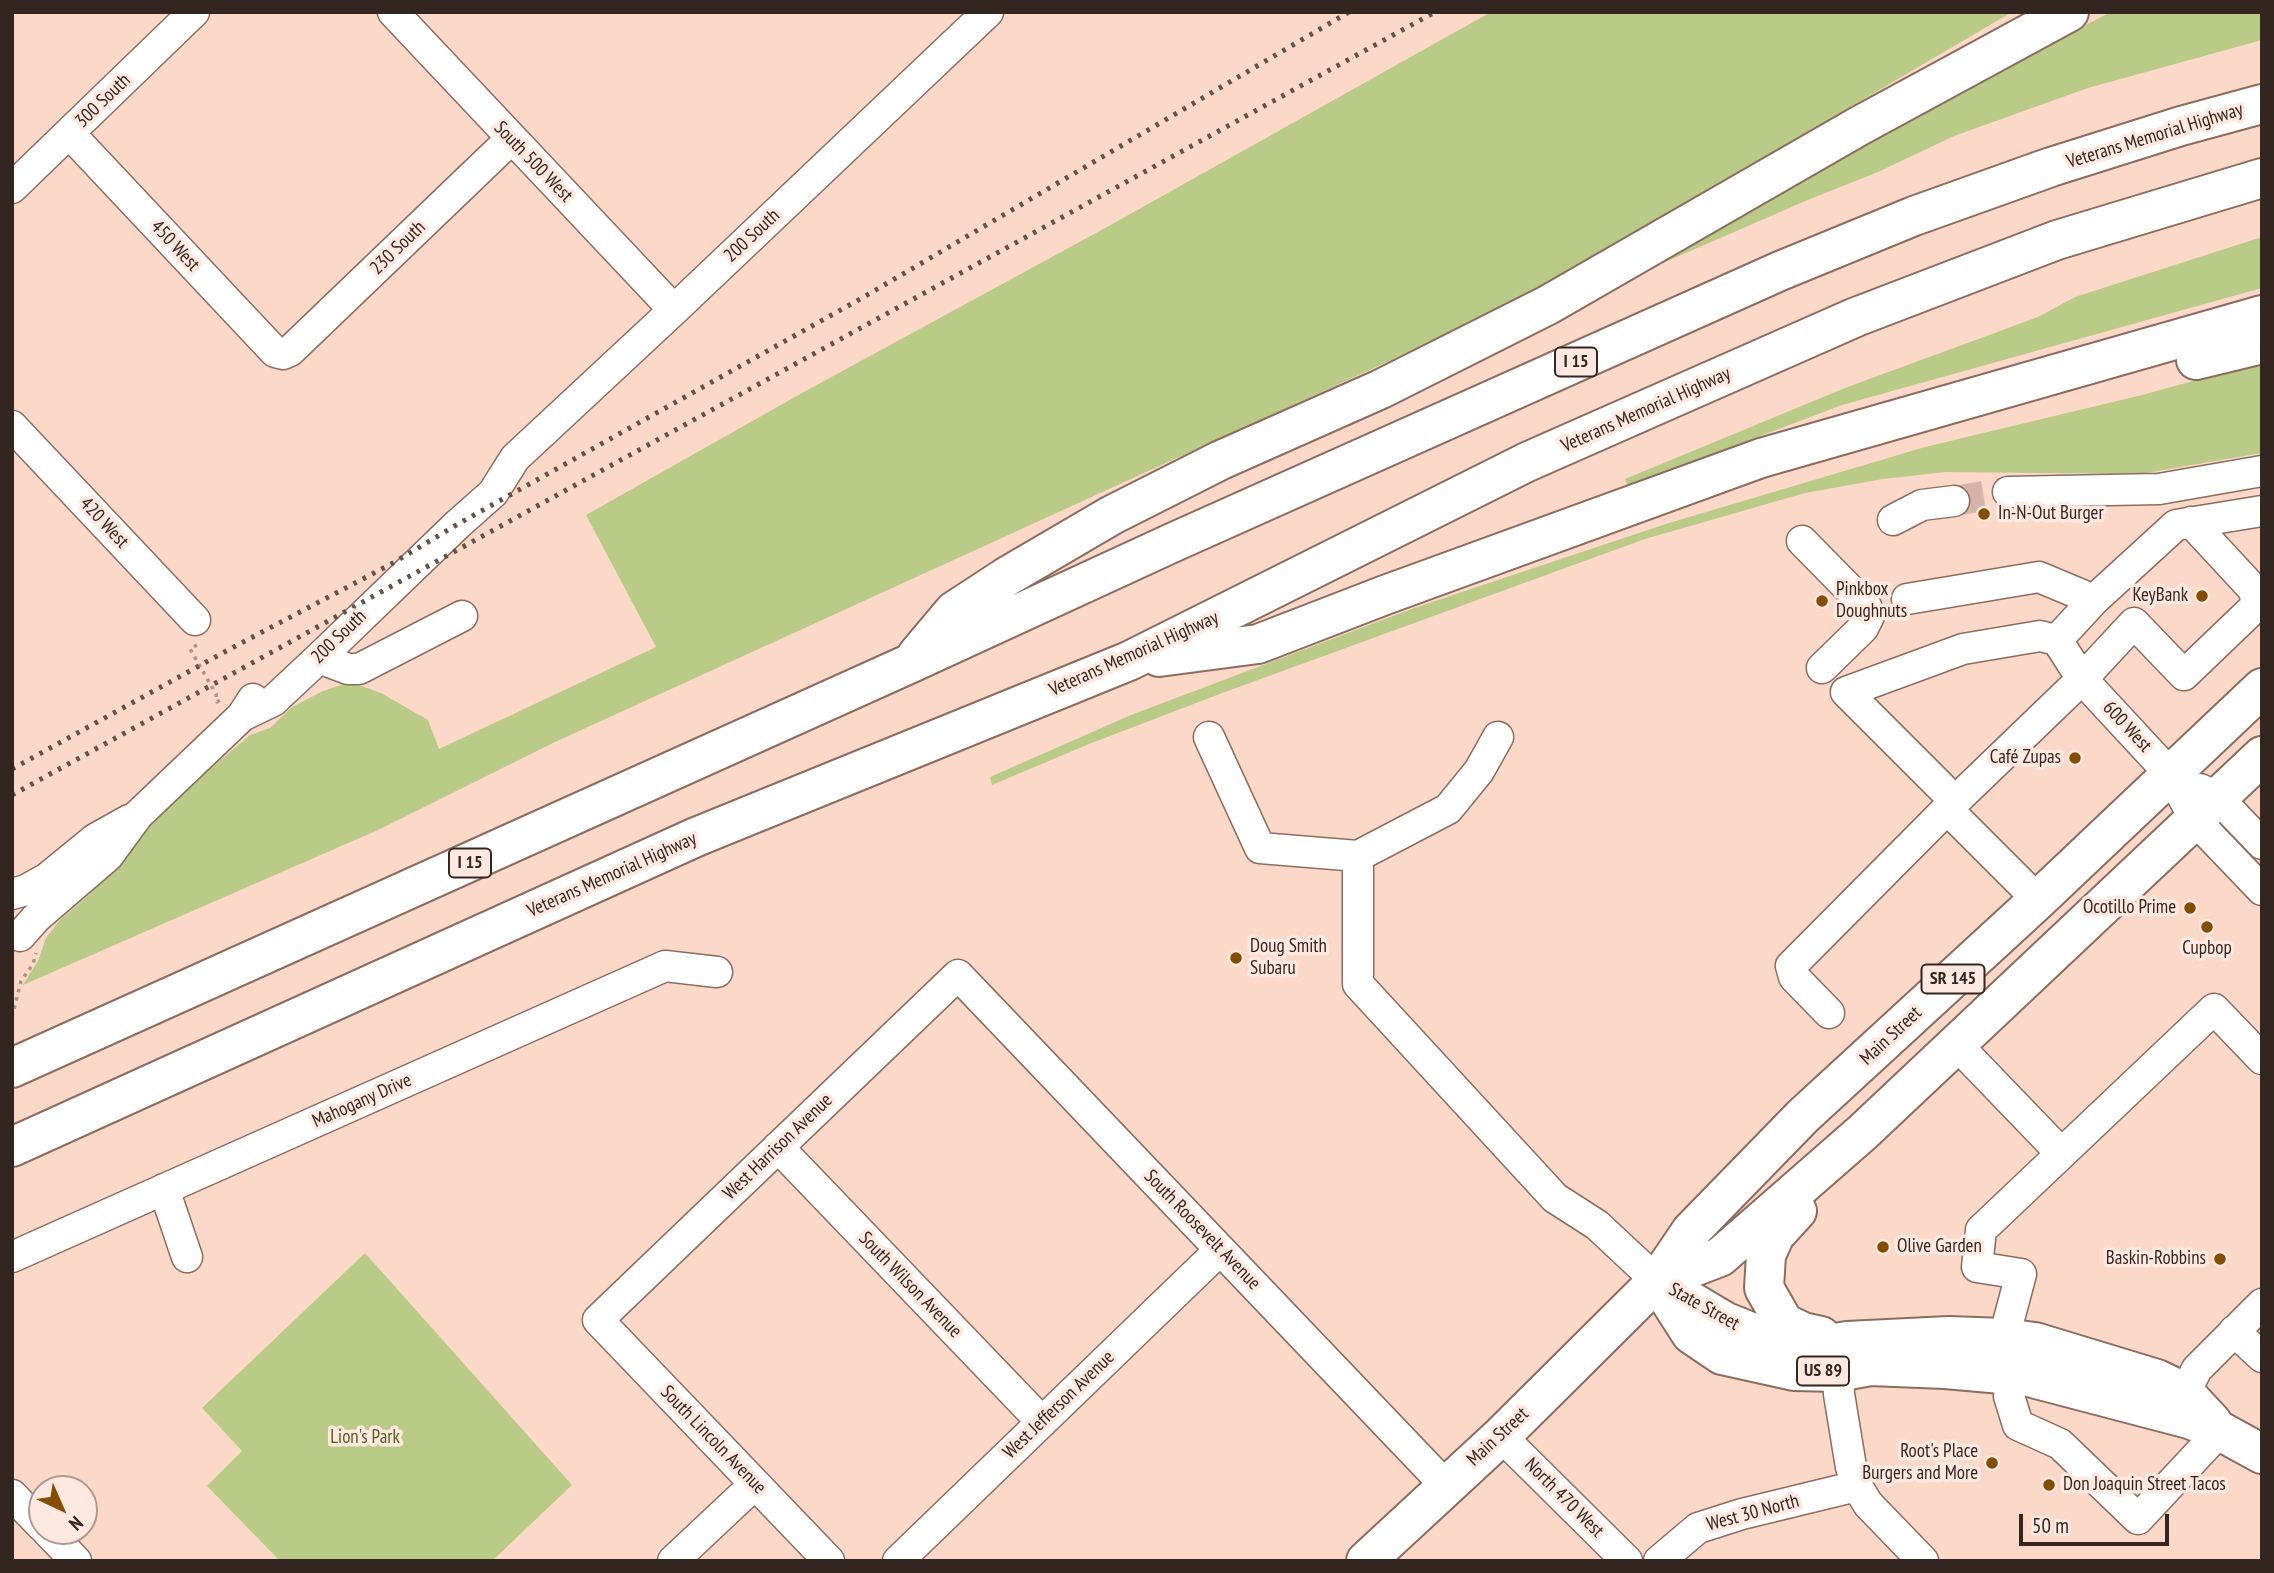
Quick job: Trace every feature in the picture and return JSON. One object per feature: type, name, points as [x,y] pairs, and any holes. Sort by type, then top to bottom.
[{"type":"main road","points":[[909,664],[954,611],[1112,515],[1221,460],[1381,389],[1548,305],[1860,126],[2069,12]]},
{"type":"main road","name":"Veterans Memorial Highway","points":[[22,1064],[1211,526],[1851,241],[2051,167],[2262,104]]},
{"type":"main road","name":"Veterans Memorial Highway","points":[[12,1147],[696,837],[1129,661],[1527,462],[1856,317],[2057,240],[2262,178]]},
{"type":"main road","points":[[1129,661],[1258,644],[1692,481],[1795,447],[2262,315]]},
{"type":"main road","points":[[1905,416],[2111,382],[2262,344]]},
{"type":"main road","name":"Main Street","points":[[1366,1561],[1501,1436],[1657,1282],[1691,1231],[1803,1116],[2038,900],[2262,688]]},
{"type":"main road","name":"Main Street","points":[[1657,1282],[1720,1257],[1863,1132],[2262,756]]},
{"type":"main road","name":"US 89","points":[[1863,1132],[1845,1164],[1775,1235],[1766,1255],[1764,1288],[1784,1323],[1843,1356],[1949,1336],[2007,1356],[2035,1342],[2090,1357],[2157,1379],[2179,1403],[2262,1454]]},
{"type":"main road","name":"State Street","points":[[1657,1282],[1691,1334],[1722,1354],[1794,1371],[1843,1356]]},
{"type":"street","name":"300 South","points":[[12,188],[194,12]]},
{"type":"street","name":"South 500 West","points":[[393,12],[674,310]]},
{"type":"street","name":"200 South","points":[[15,937],[108,856],[138,815],[235,709],[338,616],[482,478],[514,458],[674,310],[988,12]]},
{"type":"street","name":"450 West","points":[[70,134],[275,352],[283,354]]},
{"type":"street","name":"230 South","points":[[283,354],[290,351],[511,139]]},
{"type":"street","name":"420 West","points":[[12,426],[197,632]]},
{"type":"street","name":"200 South","points":[[235,709],[273,701],[493,493],[514,458]]},
{"type":"street","points":[[2008,492],[2159,489],[2262,471]]},
{"type":"street","points":[[1893,520],[1922,505],[1954,501]]},
{"type":"street","points":[[2038,900],[1846,692],[1964,649],[2039,636],[2057,640],[2094,600],[2176,525],[2262,511]]},
{"type":"street","points":[[1829,1013],[1794,977],[1791,966],[1951,805],[2082,679],[2134,623],[2184,675],[2257,605],[2254,590],[2191,522]]},
{"type":"street","points":[[1802,541],[1866,606],[1869,616],[1863,628],[1822,668]]},
{"type":"street","points":[[1907,599],[2039,577],[2094,600]]},
{"type":"street","points":[[319,658],[348,669],[359,669],[462,616]]},
{"type":"street","name":"600 West","points":[[2057,640],[2082,679],[2206,809]]},
{"type":"street","points":[[1209,737],[1260,848],[1358,856],[1448,809],[1479,771],[1498,737]]},
{"type":"street","points":[[2206,809],[2262,844]]},
{"type":"street","points":[[2206,809],[2262,890]]},
{"type":"street","name":"200 South","points":[[12,894],[46,879],[95,839],[138,815]]},
{"type":"street","points":[[1358,856],[1358,985],[1555,1198],[1597,1224],[1657,1282]]},
{"type":"street","name":"Mahogany Drive","points":[[12,1257],[665,965],[717,972]]},
{"type":"street","name":"West Harrison Avenue","points":[[598,1320],[958,975]]},
{"type":"street","name":"South Roosevelt Avenue","points":[[958,975],[1446,1486]]},
{"type":"street","points":[[2220,1430],[2138,1519],[2060,1444],[2018,1425],[2009,1396],[2007,1356],[2021,1274],[1977,1267],[1980,1230],[2214,1009],[2262,1059]]},
{"type":"street","points":[[1957,1045],[2061,1153]]},
{"type":"street","name":"South Wilson Avenue","points":[[778,1147],[1042,1422]]},
{"type":"street","points":[[164,1189],[187,1257]]},
{"type":"street","name":"West Jefferson Avenue","points":[[898,1561],[1220,1250]]},
{"type":"street","points":[[2179,1403],[2197,1369],[2262,1305]]},
{"type":"street","name":"South Lincoln Avenue","points":[[598,1320],[829,1561]]},
{"type":"street","points":[[2234,1331],[2262,1357]]},
{"type":"street","points":[[1843,1356],[1839,1394],[1851,1467],[1857,1486],[1909,1556]]},
{"type":"street","name":"North 470 West","points":[[1501,1436],[1627,1561]]},
{"type":"street","points":[[673,1561],[755,1484]]},
{"type":"street","name":"West 30 North","points":[[1659,1561],[1698,1528],[1742,1514],[1857,1486]]},
{"type":"street","points":[[12,1496],[28,1512]]},
{"type":"street","points":[[61,1545],[76,1561]]},
{"type":"path","points":[[197,632],[190,649],[216,694],[217,702],[224,698],[235,709]]},
{"type":"green space","points":[[1491,12],[2012,12],[1501,310],[555,742],[378,830],[23,985],[38,961],[46,938],[59,921],[91,893],[89,883],[196,781],[250,735],[270,728],[292,707],[323,691],[350,682],[381,693],[428,720],[439,749],[656,647],[586,515]]},
{"type":"green space","points":[[2111,12],[2262,12],[2262,40],[2088,88],[1954,136],[1878,172],[1649,269],[1649,266],[1935,102]]},
{"type":"green space","points":[[2262,237],[2262,288],[1842,405],[1628,486],[1625,479],[1845,388],[2038,317],[2075,297]]},
{"type":"green space","points":[[2262,362],[2262,453],[2140,474],[1945,472],[1883,479],[1805,493],[1645,539],[1225,692],[1089,744],[992,785],[990,777],[1131,715],[1414,608],[1669,523],[1925,447],[2142,395]]},
{"type":"green space","name":"Lion's Park","points":[[365,1253],[572,1485],[492,1561],[280,1561],[207,1486],[242,1451],[202,1408]]},
{"type":"tunnel","points":[[1954,501],[2008,492]]},
{"type":"railway","points":[[12,769],[393,563],[862,298],[1349,12]]},
{"type":"railway","points":[[12,795],[1435,12]]},
{"type":"place","name":"In-N-Out Burger","points":[[1984,514]]},
{"type":"place","name":"KeyBank","points":[[2202,596]]},
{"type":"place","name":"Pinkbox Doughnuts","points":[[1822,601]]},
{"type":"place","name":"Café Zupas","points":[[2075,758]]},
{"type":"place","name":"Ocotillo Prime","points":[[2190,908]]},
{"type":"place","name":"Cupbop","points":[[2207,927]]},
{"type":"place","name":"Doug Smith Subaru","points":[[1236,958]]},
{"type":"place","name":"Olive Garden","points":[[1883,1247]]},
{"type":"place","name":"Baskin-Robbins","points":[[2220,1259]]},
{"type":"place","name":"Root's Place Burgers and More","points":[[1992,1463]]},
{"type":"place","name":"Don Joaquin Street Tacos","points":[[2049,1485]]}]
